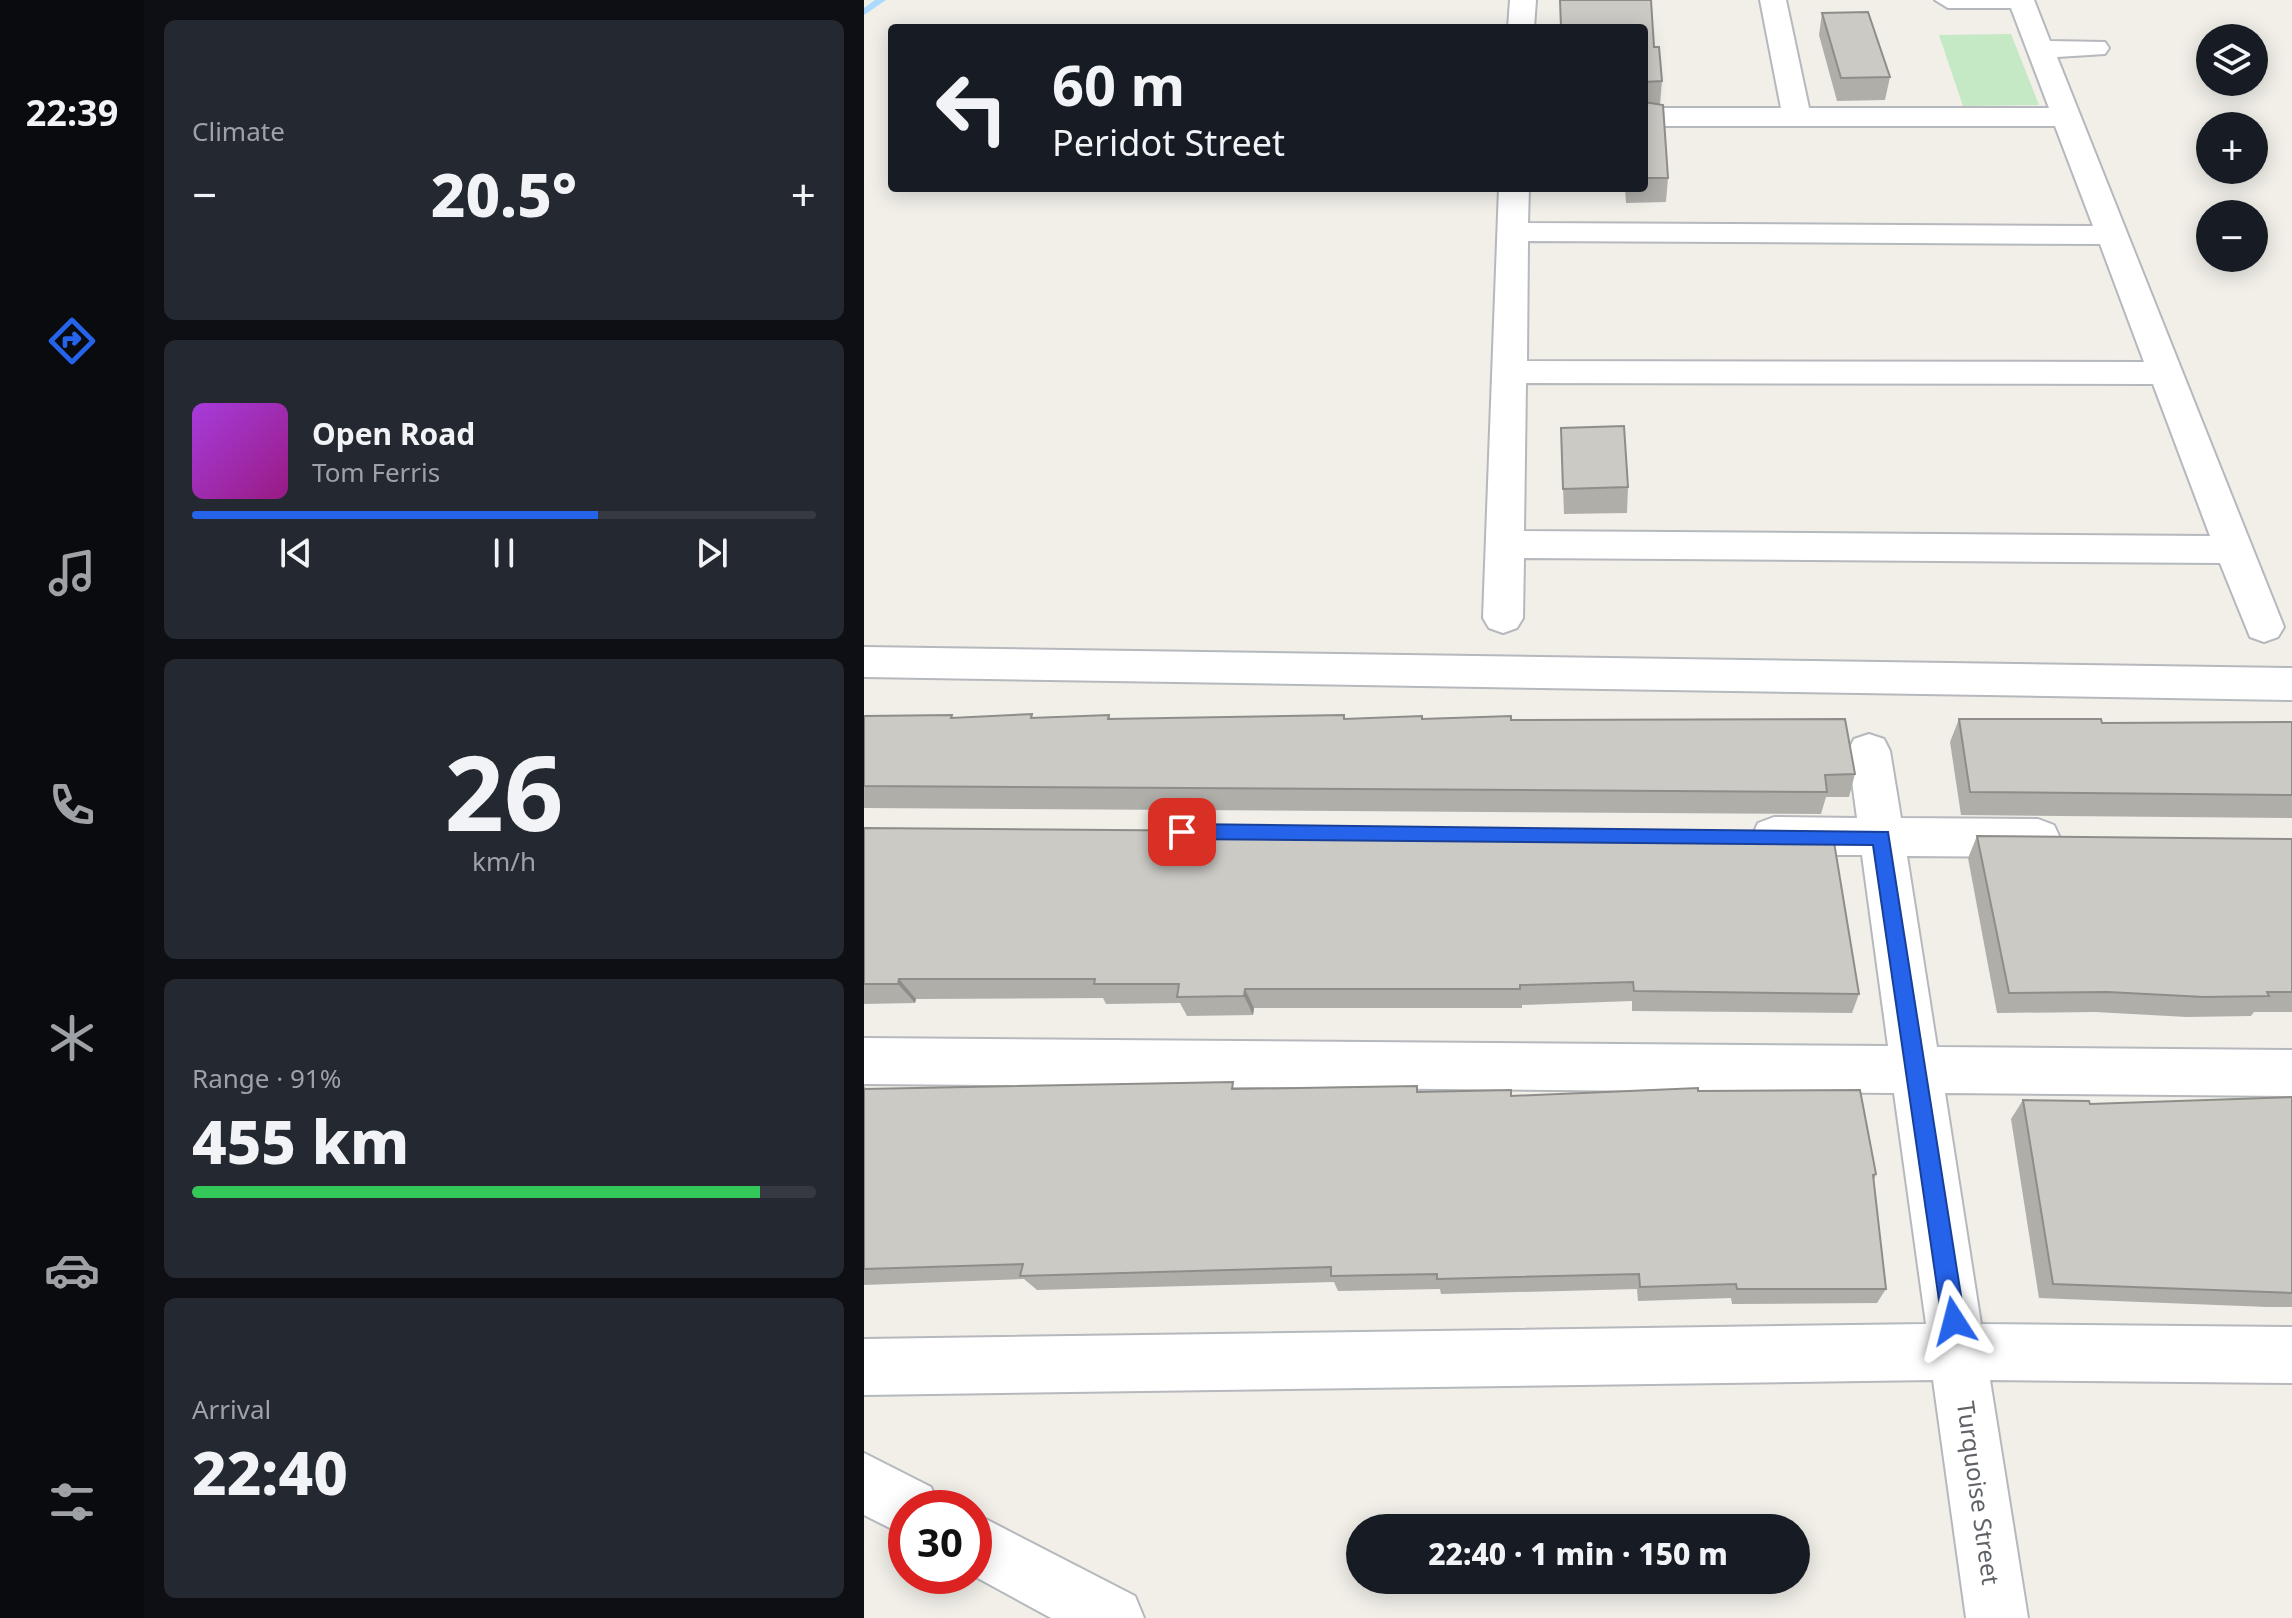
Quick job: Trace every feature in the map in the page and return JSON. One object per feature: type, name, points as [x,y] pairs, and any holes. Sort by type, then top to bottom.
[{"type":"street","points":[[1521,24],[1523,0]]},
{"type":"street","points":[[1773,0],[1797,117]]},
{"type":"street","points":[[1948,0],[2021,0],[2264,627]]},
{"type":"street","points":[[2039,49],[2096,48]]},
{"type":"street","points":[[1648,117],[2066,117]]},
{"type":"street","points":[[1503,618],[1514,192]]},
{"type":"street","points":[[1513,232],[2112,235]]},
{"type":"street","points":[[1509,372],[2166,373]]},
{"type":"street","points":[[1504,544],[2234,550]]},
{"type":"street","points":[[864,662],[2292,684]]},
{"type":"street","name":"Turquoise Street","points":[[1869,751],[1997,1618]]},
{"type":"street","points":[[1738,836],[2071,838]]},
{"type":"street","points":[[864,1061],[1916,1073],[2292,1073]]},
{"type":"street","points":[[864,1367],[1958,1352],[2292,1355]]},
{"type":"street","points":[[864,1483],[888,1496]]},
{"type":"street","points":[[992,1553],[1113,1618]]},
{"type":"green space","points":[[2011,34],[2039,105],[1963,106],[1939,35]]},
{"type":"building","points":[[1560,0],[1651,0],[1654,47],[1659,47],[1662,81],[1648,82],[1648,24],[1561,24]]},
{"type":"building","points":[[1868,12],[1890,77],[1841,78],[1822,13]]},
{"type":"building","points":[[1648,103],[1663,105],[1668,178],[1648,178]]},
{"type":"building","points":[[1624,426],[1628,487],[1563,489],[1561,428]]},
{"type":"building","points":[[1032,714],[1031,718],[1109,715],[1108,719],[1344,715],[1344,719],[1511,716],[1511,720],[1845,719],[1855,774],[1825,775],[1827,792],[864,786],[864,716],[952,715],[951,718]]},
{"type":"building","points":[[1959,719],[2101,719],[2102,723],[2292,722],[2292,795],[1970,792]]},
{"type":"building","points":[[864,828],[1833,836],[1859,994],[1634,991],[1633,982],[1520,985],[1520,989],[1245,989],[1244,996],[1177,997],[1179,984],[1094,984],[1095,979],[899,979],[898,984],[864,984]]},
{"type":"building","points":[[1977,836],[2292,839],[2292,992],[2267,992],[2269,996],[2204,997],[2108,992],[2009,993]]},
{"type":"building","points":[[1233,1082],[1232,1089],[1417,1086],[1417,1092],[1511,1090],[1511,1096],[1698,1088],[1698,1091],[1860,1090],[1876,1174],[1873,1175],[1886,1289],[1737,1289],[1736,1284],[1640,1287],[1639,1274],[1437,1279],[1437,1274],[1331,1276],[1331,1267],[1020,1276],[1023,1264],[864,1269],[864,1089]]},
{"type":"building","points":[[2292,1097],[2292,1293],[2053,1284],[2023,1100],[2089,1101],[2090,1104]]},
{"type":"waterway","points":[[864,12],[881,0]]},
{"type":"route","points":[[1182,832],[1881,837],[1954,1321]]}]
